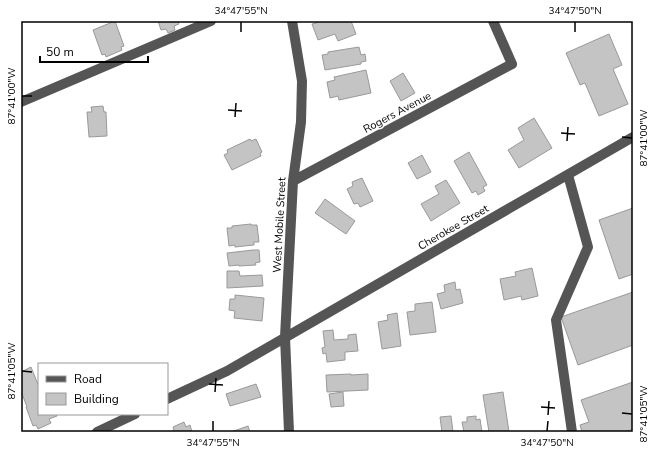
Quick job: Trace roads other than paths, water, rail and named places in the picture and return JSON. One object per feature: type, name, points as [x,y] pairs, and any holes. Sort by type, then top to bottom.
[{"type":"street","points":[[21,102],[211,21]]},
{"type":"street","name":"West Mobile Street","points":[[289,432],[285,337],[293,181],[301,122],[302,80],[292,21]]},
{"type":"street","name":"Rogers Avenue","points":[[293,181],[512,64],[493,21]]},
{"type":"street","name":"Cherokee Street","points":[[168,399],[227,371],[633,137]]},
{"type":"street","points":[[568,175],[588,247],[556,320],[572,432]]},
{"type":"street","points":[[97,432],[133,415]]}]
